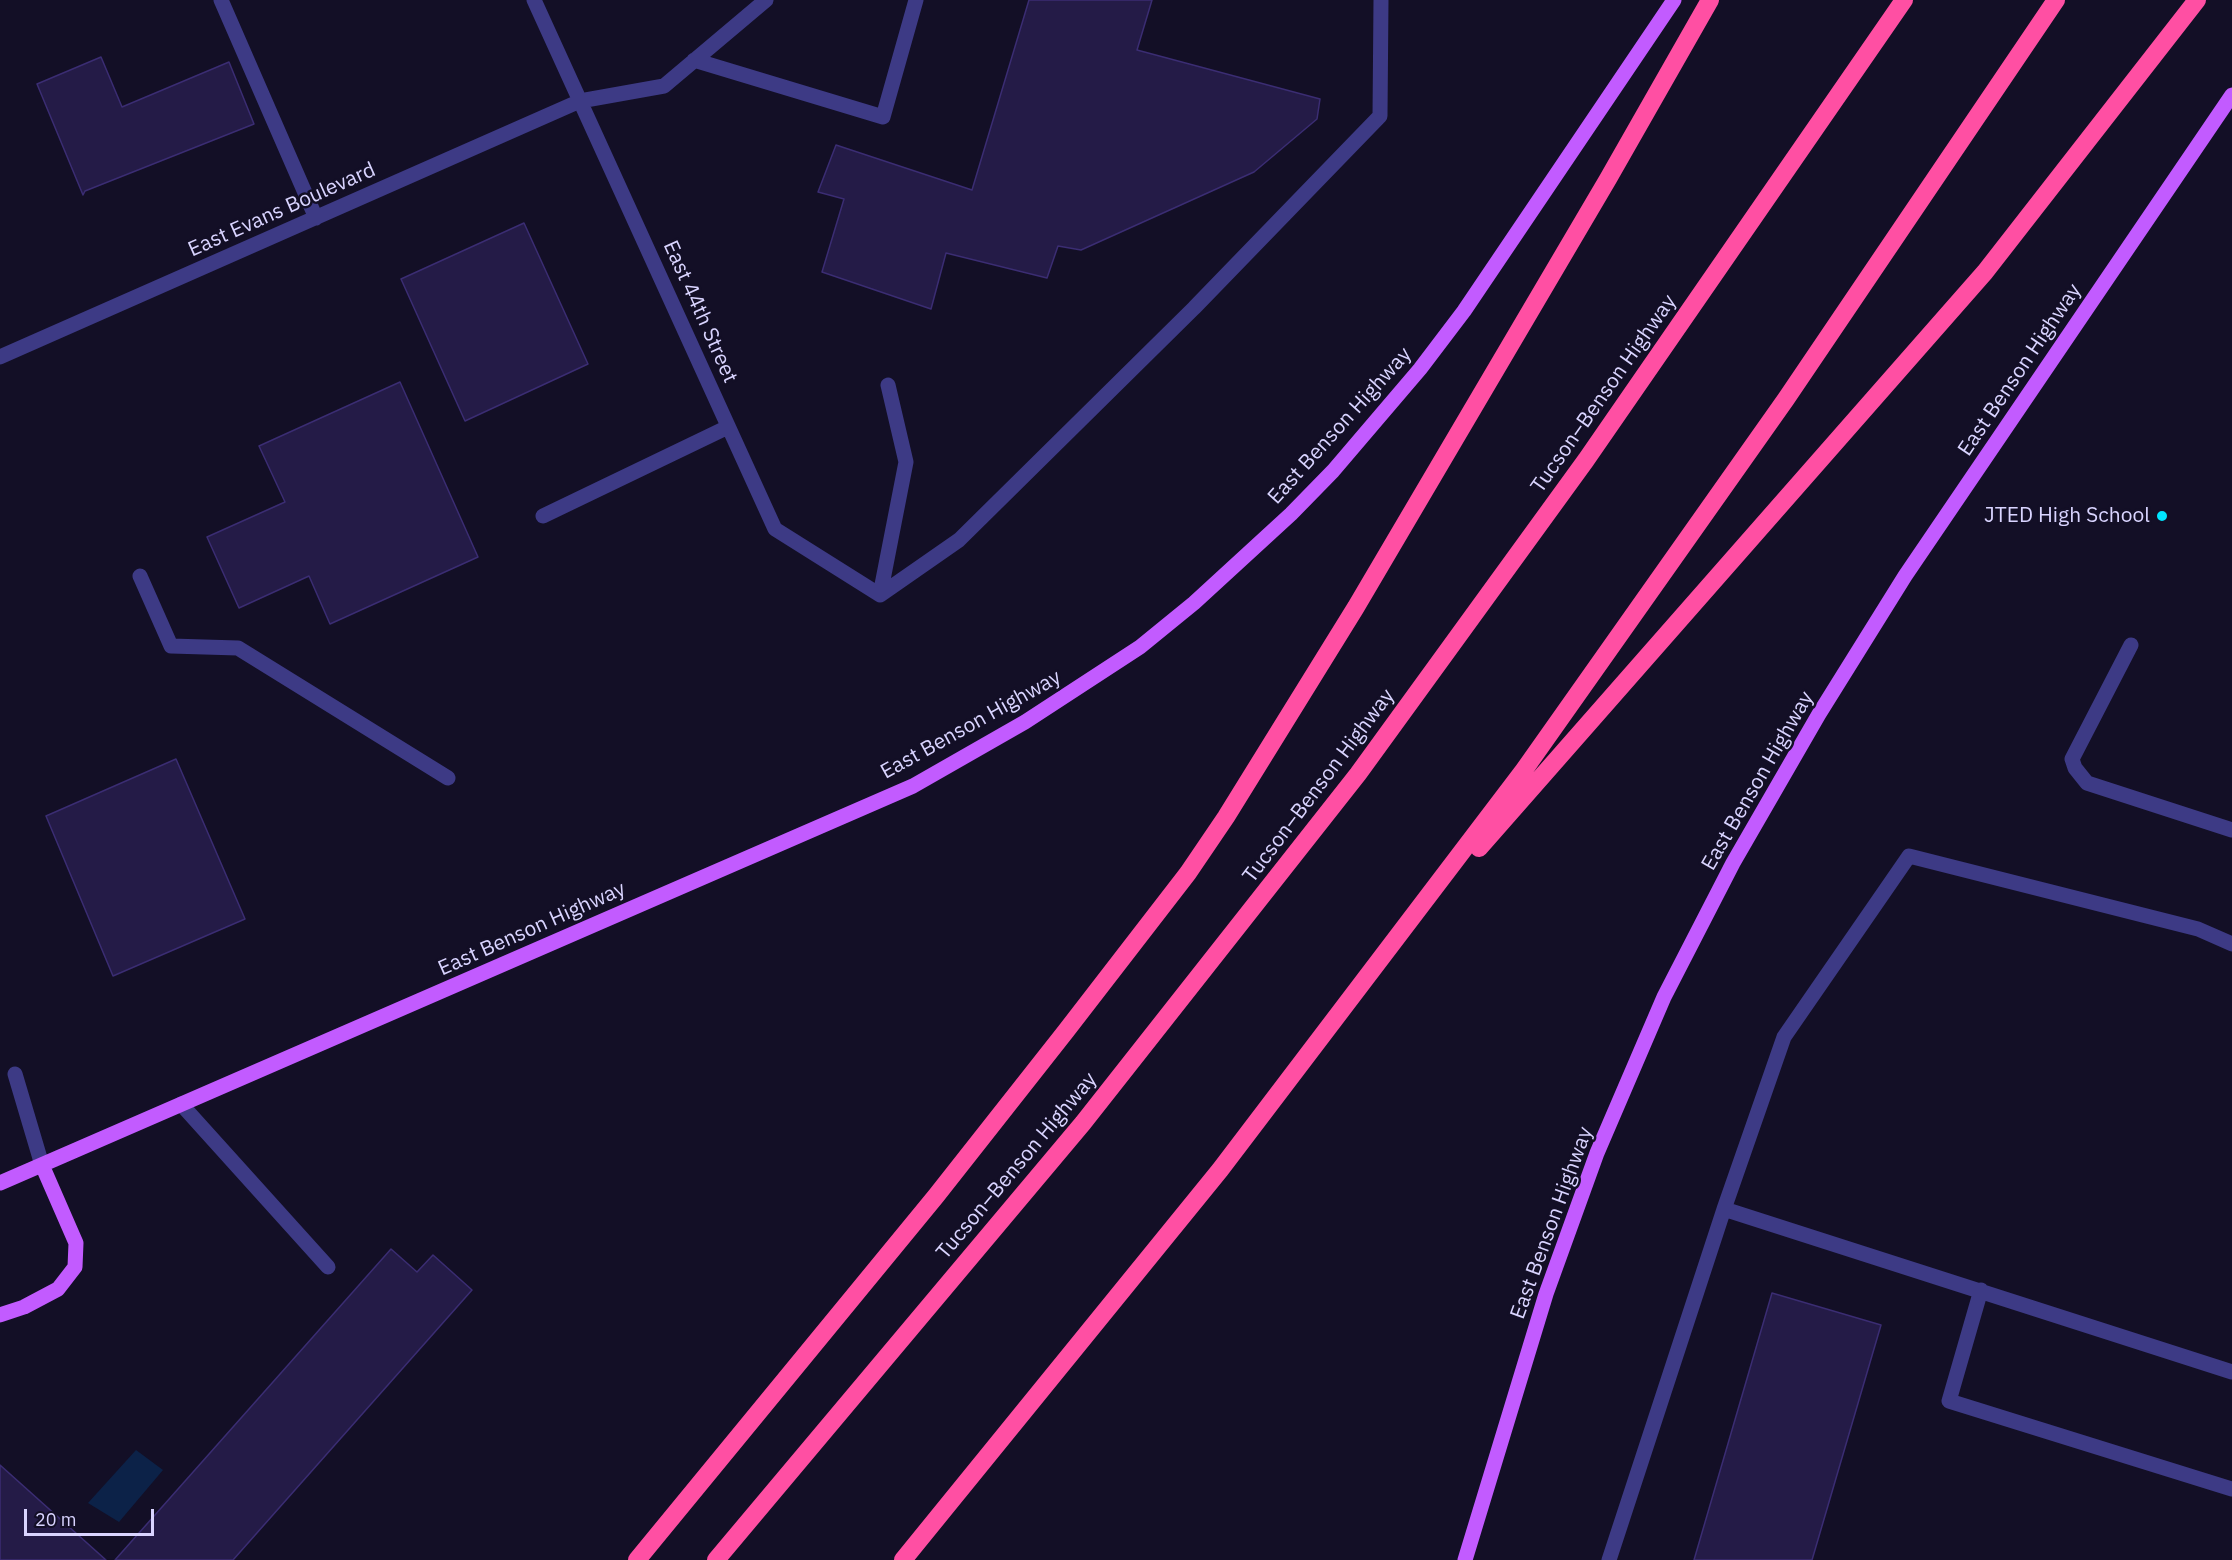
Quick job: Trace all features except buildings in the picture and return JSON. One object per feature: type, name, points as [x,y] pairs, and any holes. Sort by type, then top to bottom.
[{"type":"highway","points":[[637,1560],[936,1196],[1188,873],[1226,817],[1356,607],[1608,179],[1710,0]]},
{"type":"highway","name":"Tucson–Benson Highway","points":[[716,1560],[1083,1123],[1358,774],[1580,470],[1905,0]]},
{"type":"highway","points":[[903,1560],[1220,1170],[1524,770],[1793,390],[2056,0]]},
{"type":"highway","points":[[1389,950],[1985,272],[2197,0]]},
{"type":"main road","name":"East Benson Highway","points":[[0,1183],[913,786],[1025,722],[1140,647],[1194,603],[1291,514],[1333,471],[1420,369],[1464,310],[1674,0]]},
{"type":"main road","name":"East Benson Highway","points":[[1465,1560],[1546,1294],[1597,1153],[1664,997],[1733,863],[1820,714],[1905,576],[2232,95]]},
{"type":"main road","points":[[0,1315],[24,1307],[58,1290],[75,1267],[76,1243],[42,1165]]},
{"type":"street","points":[[221,0],[316,218]]},
{"type":"street","name":"East 44th Street","points":[[534,0],[775,529],[880,596]]},
{"type":"street","name":"East Evans Boulevard","points":[[0,357],[580,101],[664,87],[766,0]]},
{"type":"street","points":[[694,60],[883,117],[916,0]]},
{"type":"street","points":[[880,596],[959,540],[1194,308],[1380,116],[1381,0]]},
{"type":"street","points":[[880,596],[906,462],[888,385]]},
{"type":"street","points":[[543,516],[728,427]]},
{"type":"street","points":[[140,576],[171,646],[238,648],[448,778]]},
{"type":"street","points":[[2131,645],[2072,759],[2075,768],[2086,783],[2232,830]]},
{"type":"street","points":[[1609,1560],[1724,1209],[1784,1037],[1909,856],[2198,929],[2232,944]]},
{"type":"street","points":[[15,1074],[42,1165]]},
{"type":"street","points":[[181,1104],[328,1267]]},
{"type":"street","points":[[1724,1209],[2232,1372]]},
{"type":"street","points":[[1981,1290],[1949,1401],[2232,1489]]},
{"type":"water","points":[[136,1450],[163,1470],[119,1522],[88,1503]]},
{"type":"place","name":"JTED High School","points":[[2162,516]]}]
